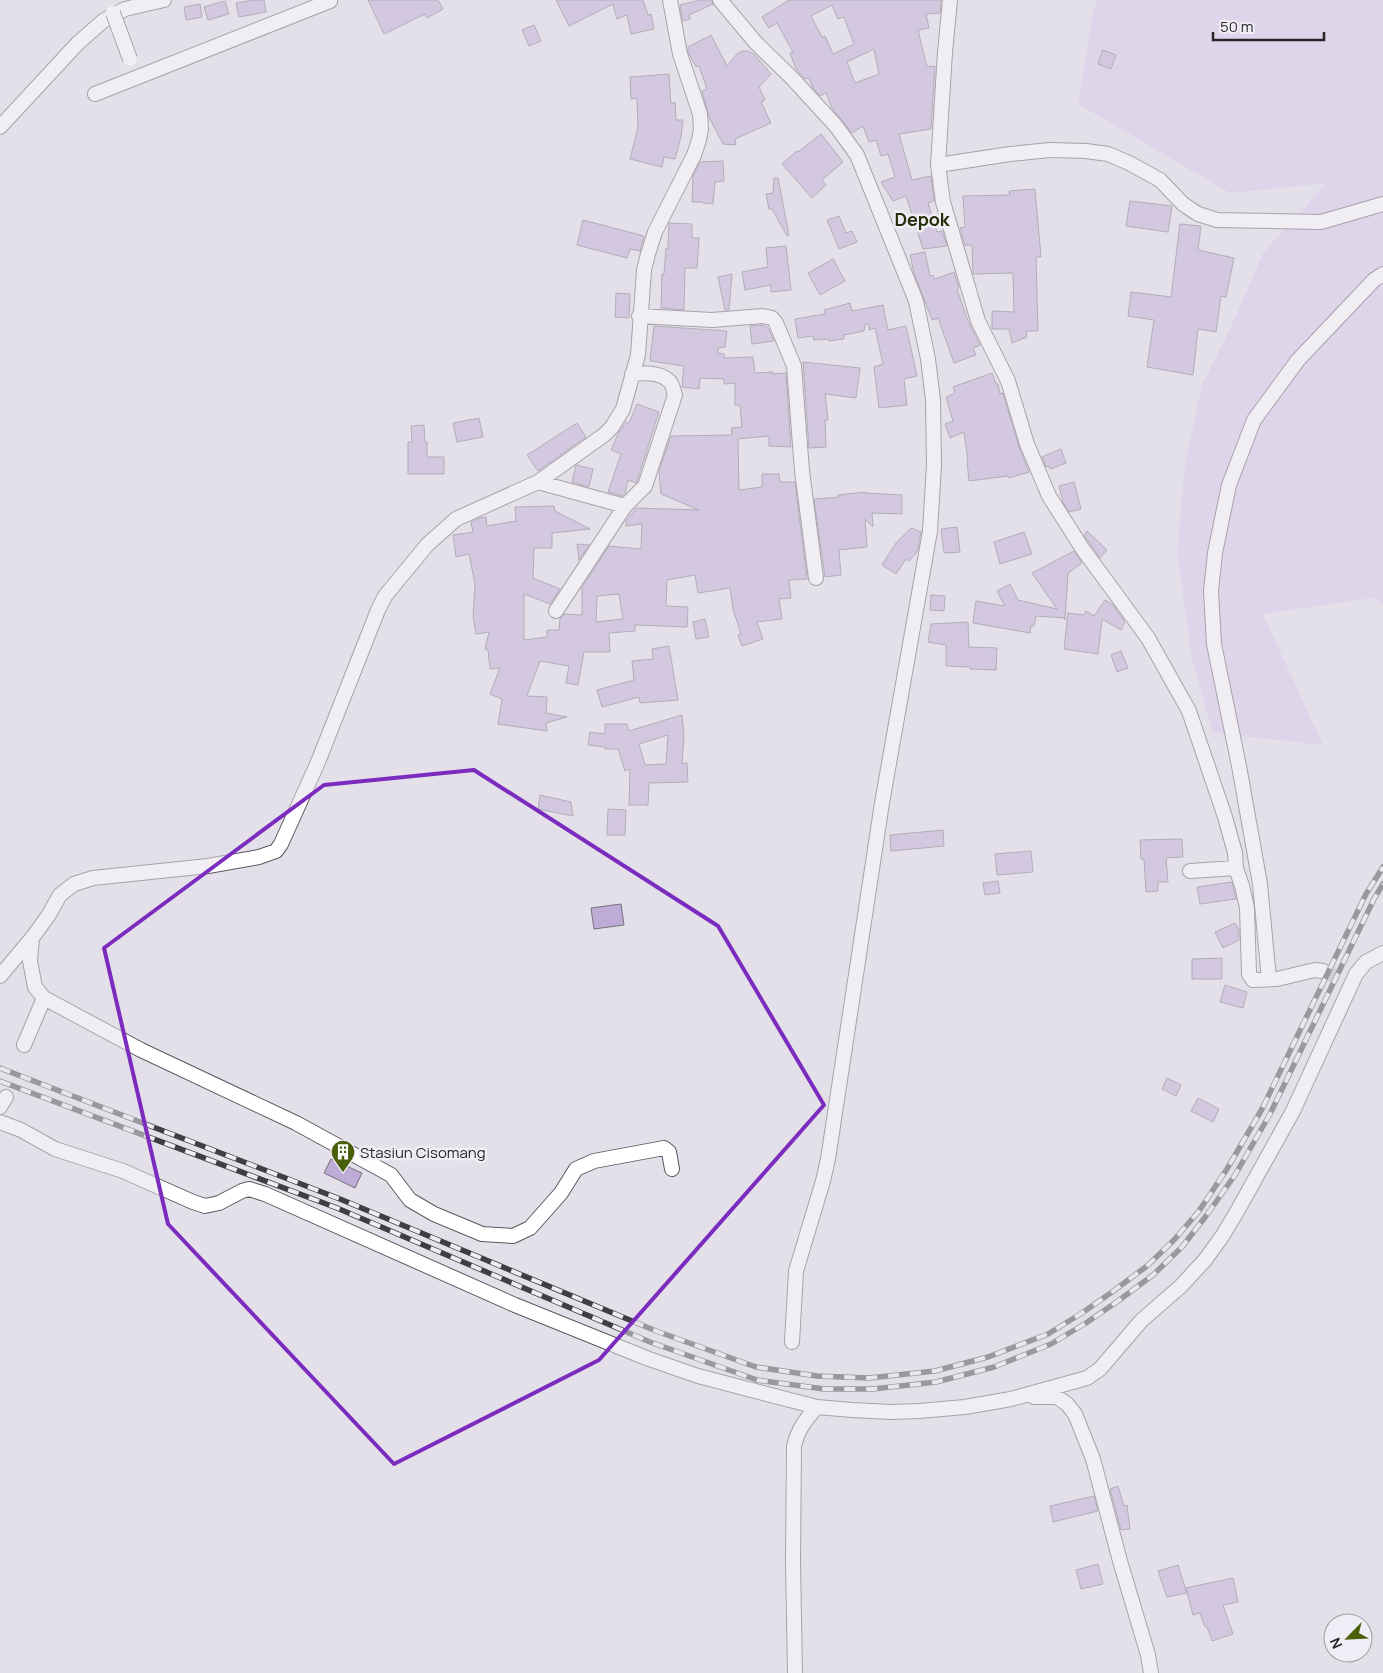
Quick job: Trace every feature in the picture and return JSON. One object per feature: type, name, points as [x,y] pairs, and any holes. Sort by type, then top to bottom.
[{"type":"street","points":[[0,127],[78,43],[103,21],[119,11],[164,0]]},
{"type":"street","points":[[0,976],[32,938],[60,895],[68,888],[85,880],[208,866],[259,857],[276,851],[281,844],[318,762],[385,596],[427,544],[456,519],[538,482],[612,427],[623,409],[638,355],[644,270],[650,246],[700,140],[700,114],[680,54],[670,0]]},
{"type":"street","points":[[720,0],[756,43],[792,78],[836,126],[857,156],[916,301],[928,359],[933,400],[933,481],[928,540],[882,803],[828,1160],[824,1181],[796,1271],[792,1342]]},
{"type":"street","points":[[950,0],[938,165],[942,202],[978,321],[1008,381],[1027,444],[1049,496],[1082,548],[1148,638],[1188,711],[1225,817],[1235,853],[1236,868],[1247,908],[1249,974],[1253,980],[1293,976],[1315,970],[1323,971]]},
{"type":"street","points":[[95,94],[330,1]]},
{"type":"street","points":[[119,11],[130,59],[140,76]]},
{"type":"street","points":[[938,165],[1050,150],[1108,154],[1129,162],[1160,180],[1183,204],[1198,214],[1216,220],[1321,222],[1383,204]]},
{"type":"street","points":[[1269,979],[1260,884],[1239,766],[1214,644],[1211,590],[1215,553],[1229,485],[1254,420],[1298,360],[1374,280],[1383,274]]},
{"type":"street","points":[[640,316],[712,320],[763,316],[772,318],[776,323],[794,366],[802,471],[816,578]]},
{"type":"street","points":[[556,611],[624,506],[645,486],[674,395],[669,380],[650,373],[632,374]]},
{"type":"street","points":[[538,482],[624,506]]},
{"type":"street","points":[[1190,871],[1236,868]]},
{"type":"street","points":[[32,938],[30,961],[35,987],[44,998],[142,1050],[296,1123],[390,1175],[410,1200],[434,1214],[482,1234],[512,1236],[530,1228],[560,1193],[576,1169],[594,1161],[664,1148],[669,1152],[672,1169]]},
{"type":"street","points":[[1011,1399],[1086,1378],[1100,1369],[1140,1321],[1181,1286],[1205,1260],[1239,1208],[1293,1111],[1346,982],[1366,962],[1383,953]]},
{"type":"street","points":[[24,1045],[44,998]]},
{"type":"street","points":[[0,1122],[21,1130],[55,1149],[123,1171],[205,1206],[219,1203],[249,1189],[265,1194],[483,1292],[649,1359],[698,1376],[817,1407],[881,1412],[919,1411],[965,1407],[1011,1399],[1041,1396],[1058,1397],[1075,1414],[1093,1459],[1120,1561],[1148,1654],[1151,1673]]},
{"type":"street","points":[[795,1673],[793,1561],[794,1446],[798,1431],[804,1421],[817,1407]]},
{"type":"highlighted area","points":[[474,770],[718,926],[824,1105],[599,1360],[394,1464],[168,1224],[104,948],[324,785]]},
{"type":"shaded area","points":[[1098,0],[1383,0],[1383,604],[1373,598],[1263,614],[1323,745],[1213,733],[1192,659],[1177,551],[1185,464],[1202,385],[1230,329],[1263,253],[1327,183],[1230,193],[1078,104],[1093,11]]},
{"type":"building","points":[[264,0],[266,12],[239,17],[236,3]]},
{"type":"building","points":[[368,0],[438,0],[443,9],[427,18],[425,14],[384,34]]},
{"type":"building","points":[[556,0],[643,0],[648,15],[651,14],[654,29],[631,34],[627,15],[617,19],[613,4],[569,26]]},
{"type":"building","points":[[700,0],[711,0],[713,4],[689,15],[690,19],[683,21],[680,5]]},
{"type":"building","points":[[789,0],[941,0],[940,13],[926,14],[929,28],[918,30],[927,67],[935,66],[931,129],[899,134],[912,180],[931,176],[934,201],[928,203],[937,232],[942,231],[947,246],[923,249],[906,196],[893,201],[881,182],[895,177],[888,154],[881,156],[876,140],[869,142],[863,126],[852,133],[832,108],[826,93],[820,96],[813,88],[809,78],[805,79],[796,69],[790,53],[793,52],[777,23],[769,28],[762,17]],"holes":[[[832,5],[838,19],[844,17],[854,44],[833,54],[825,36],[822,37],[811,16]],[[874,49],[879,74],[855,83],[847,62]]]},
{"type":"building","points":[[225,1],[229,14],[208,20],[204,7]]},
{"type":"building","points":[[200,4],[202,17],[186,20],[184,7]]},
{"type":"building","points":[[534,25],[541,41],[529,46],[522,30]]},
{"type":"building","points":[[711,35],[727,66],[737,54],[742,51],[748,51],[754,54],[771,74],[759,87],[765,100],[761,102],[771,123],[735,139],[736,145],[723,144],[709,117],[702,91],[707,89],[699,66],[696,67],[688,52],[688,47]]},
{"type":"building","points":[[1103,50],[1116,55],[1111,69],[1098,64]]},
{"type":"building","points":[[669,74],[671,104],[675,102],[676,120],[683,120],[675,159],[664,157],[662,167],[630,159],[638,127],[637,98],[631,99],[630,77]]},
{"type":"building","points":[[821,134],[843,162],[822,180],[826,185],[812,198],[782,164]]},
{"type":"building","points":[[723,161],[724,181],[715,182],[713,204],[692,202],[693,176],[700,162]]},
{"type":"building","points":[[774,178],[778,178],[789,235],[787,236],[772,209],[769,209],[766,194],[773,193]]},
{"type":"building","points":[[1035,189],[1041,257],[1036,257],[1038,331],[1026,331],[1027,337],[1012,343],[1009,329],[992,329],[992,311],[1014,312],[1013,273],[973,274],[972,245],[965,245],[960,228],[965,227],[963,196],[1010,195],[1009,191]]},
{"type":"building","points":[[1130,201],[1172,206],[1168,232],[1126,226]]},
{"type":"building","points":[[839,216],[846,233],[852,231],[857,242],[839,249],[827,220]]},
{"type":"building","points":[[583,220],[644,236],[640,251],[630,249],[627,258],[577,245]]},
{"type":"building","points":[[669,223],[692,224],[692,238],[699,238],[697,268],[685,268],[684,310],[661,308],[662,274],[664,274],[666,248],[668,249]]},
{"type":"building","points":[[1180,224],[1201,226],[1198,250],[1234,258],[1226,297],[1221,296],[1216,332],[1198,329],[1193,375],[1147,367],[1154,320],[1128,316],[1131,292],[1171,297]]},
{"type":"building","points":[[786,246],[791,290],[771,292],[771,285],[745,290],[742,272],[768,267],[766,248]]},
{"type":"building","points":[[925,252],[930,276],[933,275],[935,279],[954,272],[959,288],[957,289],[968,321],[980,345],[973,348],[976,355],[954,363],[938,318],[932,320],[914,273],[910,255]]},
{"type":"building","points":[[833,259],[845,281],[820,295],[808,273]]},
{"type":"building","points":[[732,274],[729,310],[725,310],[718,277]]},
{"type":"building","points":[[616,293],[630,294],[629,318],[615,317]]},
{"type":"building","points":[[850,303],[852,311],[883,305],[888,330],[906,326],[917,376],[904,379],[907,405],[879,408],[874,367],[883,364],[875,328],[869,330],[869,324],[865,324],[864,331],[844,335],[844,339],[814,340],[813,336],[798,338],[795,319],[825,314],[824,310]]},
{"type":"building","points":[[762,325],[768,328],[774,341],[752,344],[750,326]]},
{"type":"building","points":[[654,326],[727,331],[725,347],[718,348],[718,353],[724,354],[724,358],[753,357],[755,373],[786,373],[791,447],[769,446],[769,436],[738,439],[739,490],[762,487],[762,474],[779,474],[780,482],[795,482],[807,579],[789,580],[791,598],[779,599],[782,619],[757,622],[763,639],[742,646],[738,635],[741,634],[733,609],[730,588],[698,593],[695,575],[667,580],[666,606],[688,607],[687,627],[635,625],[635,631],[609,633],[610,652],[584,652],[578,685],[566,683],[569,666],[540,661],[527,696],[547,697],[546,713],[567,717],[546,723],[547,731],[498,724],[502,699],[490,694],[500,668],[490,669],[488,650],[485,649],[489,632],[476,634],[473,616],[475,584],[469,554],[456,557],[453,535],[473,532],[471,522],[479,518],[486,517],[487,526],[516,521],[515,507],[554,506],[555,511],[590,529],[552,533],[552,548],[534,548],[533,578],[560,589],[550,604],[524,594],[524,640],[547,637],[547,630],[559,630],[560,619],[564,614],[582,615],[582,588],[609,546],[641,549],[642,524],[626,526],[626,521],[636,508],[699,510],[661,494],[659,471],[671,436],[732,435],[731,428],[742,427],[740,405],[735,405],[735,383],[724,384],[724,379],[700,378],[699,389],[682,387],[684,366],[650,361]],"holes":[[[619,594],[623,619],[596,622],[597,596]]]},
{"type":"building","points":[[803,362],[860,368],[856,398],[825,394],[828,420],[825,420],[826,447],[809,448]]},
{"type":"building","points":[[992,373],[996,384],[998,384],[1000,394],[1003,393],[1019,447],[1029,472],[1009,478],[1008,476],[969,481],[964,432],[950,438],[945,424],[953,421],[946,397],[955,393],[953,387]]},
{"type":"building","points":[[637,404],[659,412],[637,481],[636,483],[628,480],[625,493],[622,496],[608,492],[621,454],[611,450],[626,422],[629,423]]},
{"type":"building","points":[[479,418],[483,437],[457,442],[453,423]]},
{"type":"building","points":[[577,423],[586,437],[538,471],[527,455]]},
{"type":"building","points":[[424,425],[427,457],[444,457],[444,474],[408,474],[408,442],[412,442],[411,426]]},
{"type":"building","points":[[1061,449],[1066,463],[1050,469],[1049,466],[1046,467],[1042,457]]},
{"type":"building","points":[[576,465],[593,469],[589,487],[572,482]]},
{"type":"building","points":[[1074,482],[1081,509],[1069,512],[1063,502],[1059,486]]},
{"type":"building","points":[[865,492],[902,495],[902,514],[872,513],[873,527],[865,519],[867,547],[839,550],[841,575],[825,577],[814,499]]},
{"type":"building","points":[[957,527],[960,552],[944,553],[941,529]]},
{"type":"building","points":[[911,528],[921,532],[917,552],[909,561],[906,559],[896,574],[882,565],[896,543]]},
{"type":"building","points":[[1087,531],[1107,550],[1100,558],[1084,535]]},
{"type":"building","points":[[1024,532],[1032,554],[1000,564],[994,542]]},
{"type":"building","points":[[577,544],[589,545],[579,560]]},
{"type":"building","points":[[1074,551],[1082,563],[1068,573],[1065,620],[1064,618],[1036,616],[1030,633],[973,623],[976,601],[1005,606],[997,591],[1010,584],[1018,600],[1057,609],[1032,573]]},
{"type":"building","points":[[931,595],[945,596],[944,611],[930,610]]},
{"type":"building","points":[[1105,600],[1113,605],[1125,622],[1121,630],[1102,619],[1098,654],[1064,649],[1068,613],[1084,615],[1086,611],[1094,616]]},
{"type":"building","points":[[705,619],[709,637],[696,639],[693,622]]},
{"type":"building","points":[[968,622],[969,647],[997,648],[996,670],[946,666],[946,645],[928,642],[931,624]]},
{"type":"building","points":[[669,646],[678,700],[640,703],[639,697],[602,707],[597,690],[634,680],[632,661],[653,659],[652,649]]},
{"type":"building","points":[[1121,651],[1128,668],[1117,672],[1111,655]]},
{"type":"building","points":[[682,715],[684,736],[682,764],[687,763],[688,782],[649,783],[648,805],[629,805],[630,769],[625,771],[618,749],[605,749],[605,747],[588,745],[590,732],[605,734],[605,724],[627,724],[629,731]],"holes":[[[668,735],[666,764],[645,765],[639,744]]]},
{"type":"building","points":[[540,795],[571,802],[573,816],[538,809]]},
{"type":"building","points":[[608,809],[626,810],[625,835],[607,835]]},
{"type":"building","points":[[943,830],[944,846],[891,851],[890,835]]},
{"type":"building","points":[[1182,839],[1183,857],[1166,858],[1168,882],[1158,882],[1158,891],[1146,892],[1144,859],[1141,859],[1140,840]]},
{"type":"building","points":[[1031,851],[1033,872],[997,875],[995,854]]},
{"type":"building","points":[[998,881],[1000,893],[985,895],[983,883]]},
{"type":"building","points":[[1232,882],[1236,899],[1200,904],[1197,887]]},
{"type":"building","points":[[621,904],[624,925],[594,929],[591,908]]},
{"type":"building","points":[[1235,923],[1239,930],[1239,940],[1223,948],[1215,932]]},
{"type":"building","points":[[1222,958],[1222,979],[1192,979],[1192,959]]},
{"type":"building","points":[[1225,985],[1247,992],[1243,1008],[1220,1002]]},
{"type":"building","points":[[1167,1078],[1181,1085],[1176,1096],[1162,1089]]},
{"type":"building","points":[[1198,1098],[1219,1109],[1213,1122],[1191,1111]]},
{"type":"building","name":"Stasiun Cisomang","points":[[331,1159],[362,1173],[355,1188],[324,1173]]},
{"type":"building","points":[[1118,1486],[1124,1506],[1127,1505],[1130,1529],[1121,1530],[1110,1489]]},
{"type":"building","points":[[1094,1496],[1098,1511],[1053,1522],[1050,1506]]},
{"type":"building","points":[[1098,1564],[1103,1584],[1081,1589],[1076,1570]]},
{"type":"building","points":[[1178,1565],[1187,1593],[1167,1597],[1158,1571]]},
{"type":"building","points":[[1233,1578],[1238,1602],[1223,1605],[1233,1634],[1212,1641],[1200,1613],[1193,1615],[1186,1588]]},
{"type":"tunnel","points":[[1323,971],[1341,979]]},
{"type":"railway","points":[[0,1068],[340,1199],[656,1331],[756,1367],[817,1376],[869,1378],[935,1371],[988,1357],[1048,1334],[1082,1313],[1147,1266],[1174,1240],[1199,1211],[1227,1169],[1262,1109],[1366,894],[1383,867]]},
{"type":"railway","points":[[0,1081],[337,1208],[650,1342],[757,1380],[824,1389],[873,1389],[936,1382],[994,1367],[1051,1344],[1118,1301],[1153,1275],[1182,1247],[1235,1175],[1270,1114],[1383,884]]},
{"type":"place","name":"Stasiun Cisomang","points":[[343,1173]]},
{"type":"district","name":"Depok","points":[[922,219]]}]
